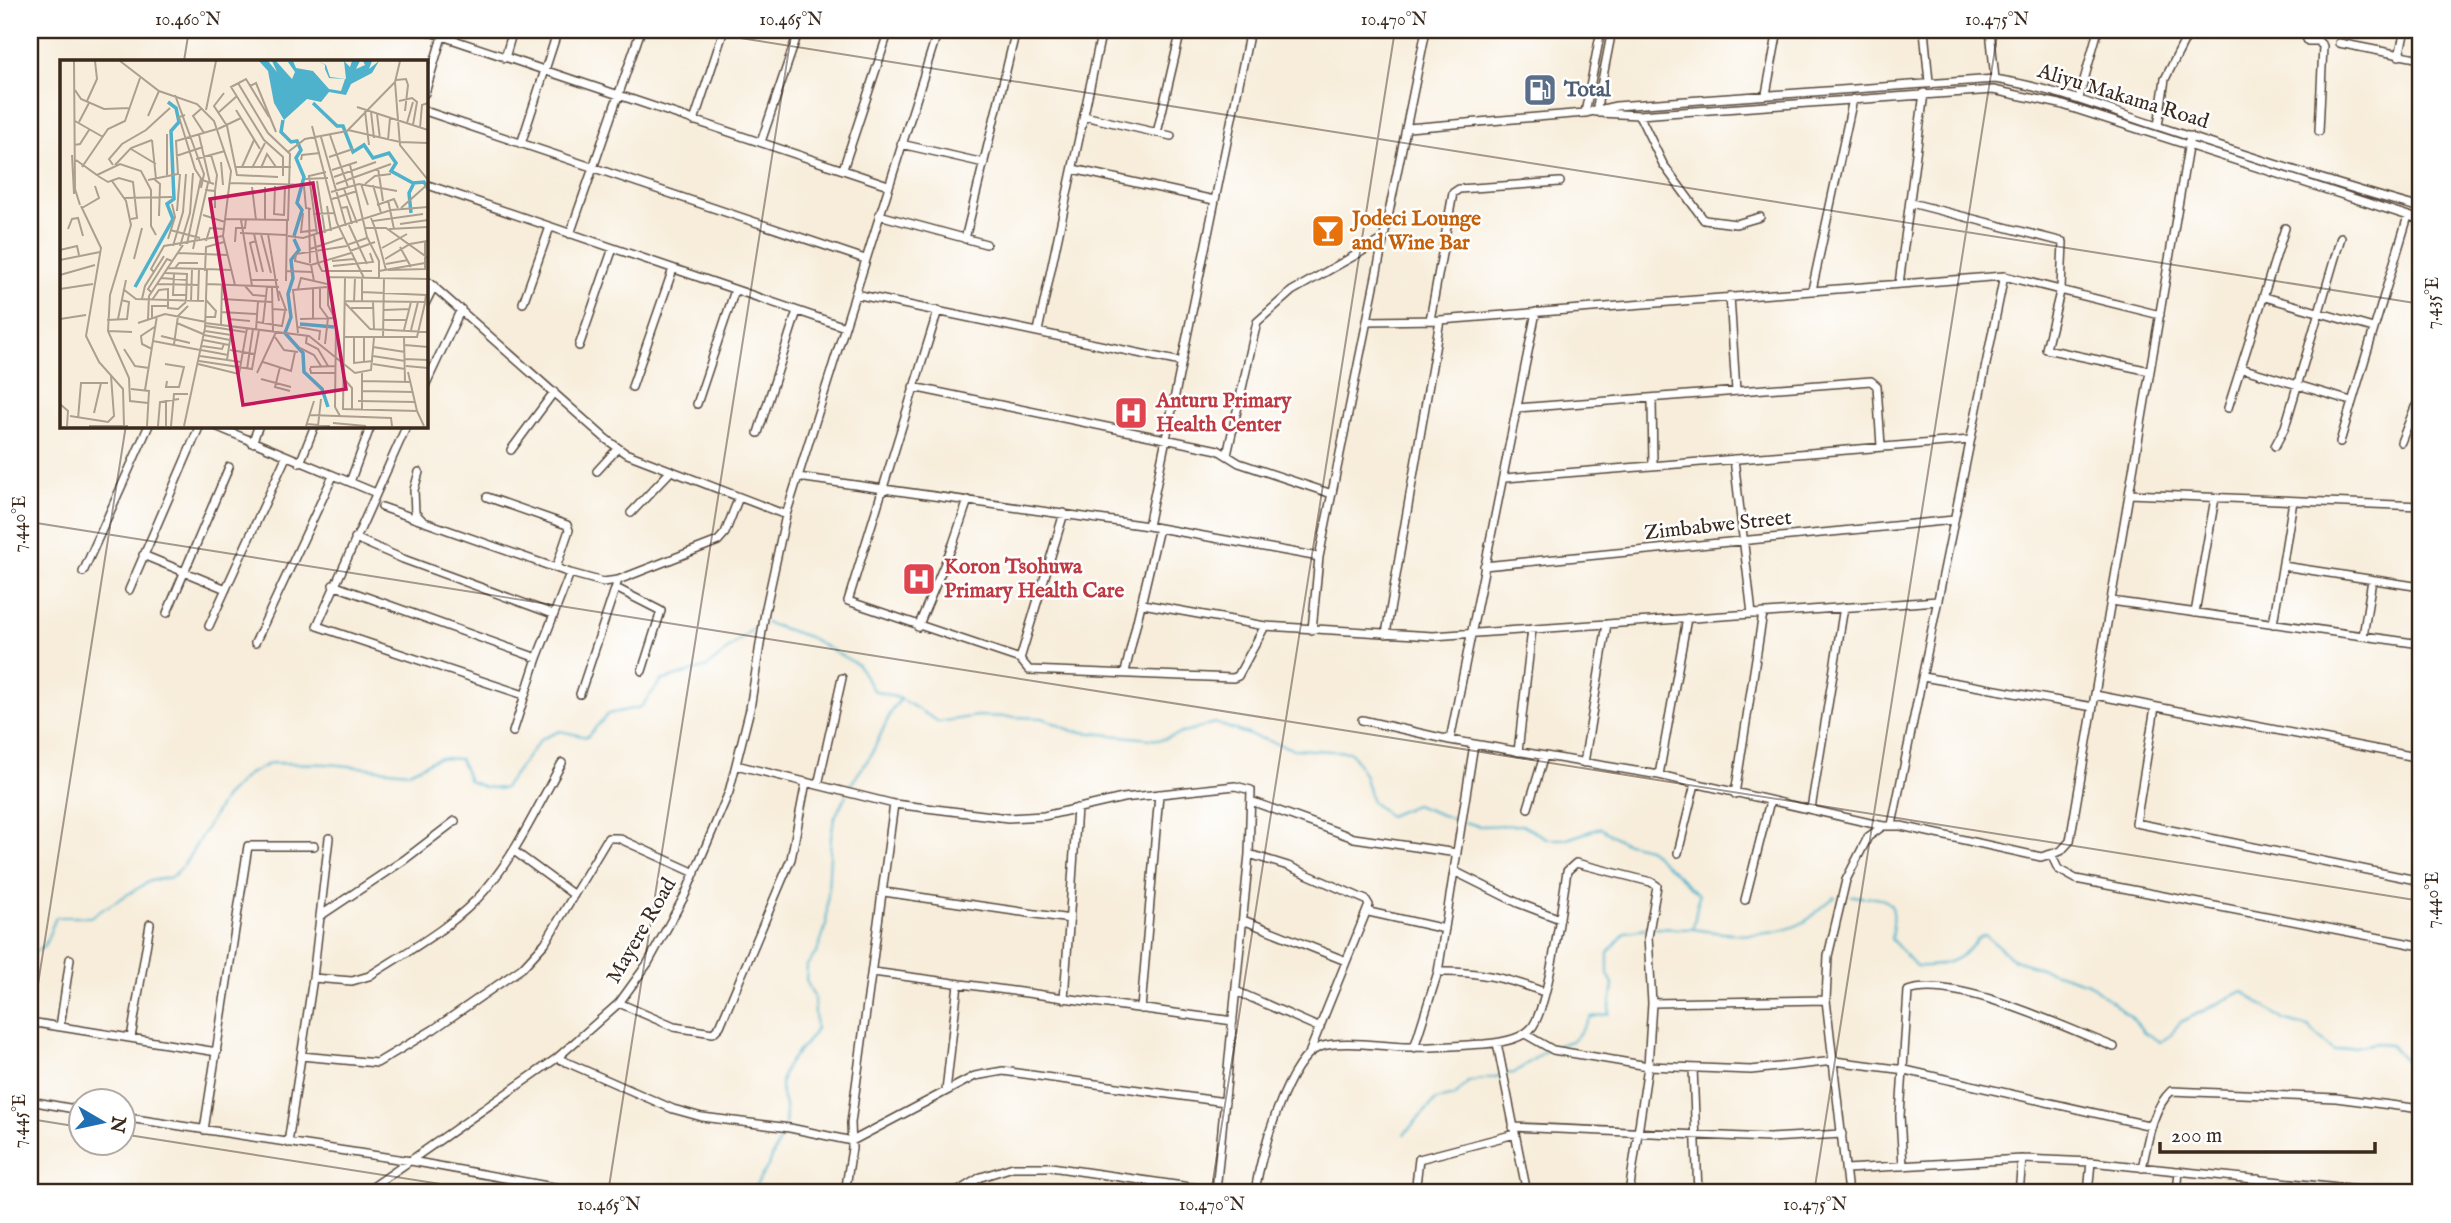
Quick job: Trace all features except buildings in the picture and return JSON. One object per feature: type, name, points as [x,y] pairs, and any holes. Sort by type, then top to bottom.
[{"type":"street","points":[[424,30],[443,33],[505,58],[888,184]]},
{"type":"street","points":[[505,58],[513,30]]},
{"type":"street","points":[[521,144],[558,30]]},
{"type":"street","points":[[570,234],[641,30]]},
{"type":"street","points":[[694,121],[724,30]]},
{"type":"street","points":[[761,142],[799,30]]},
{"type":"street","points":[[844,169],[889,30]]},
{"type":"street","name":"Mayere Road","points":[[364,1193],[557,1058],[619,1003],[648,963],[695,873],[736,765],[750,709],[765,611],[786,515],[938,30]]},
{"type":"street","points":[[965,239],[1016,30]]},
{"type":"street","points":[[1038,331],[1102,30]]},
{"type":"street","points":[[1157,133],[1181,30]]},
{"type":"street","points":[[1148,526],[1250,30]]},
{"type":"street","points":[[1312,630],[1319,557],[1426,30]]},
{"type":"street","points":[[1585,113],[1601,30]]},
{"type":"street","points":[[1596,112],[1612,30]]},
{"type":"street","points":[[1766,94],[1777,30]]},
{"type":"street","points":[[1924,30],[1929,82]]},
{"type":"street","points":[[1990,30],[1995,79]]},
{"type":"street","points":[[2079,98],[2098,30]]},
{"type":"street","points":[[2158,127],[2165,79],[2190,30]]},
{"type":"street","points":[[2302,30],[2308,41],[2318,41],[2323,46],[2319,131]]},
{"type":"street","points":[[2399,55],[2405,30]]},
{"type":"street","points":[[427,86],[443,33]]},
{"type":"street","points":[[2339,43],[2421,59]]},
{"type":"street","name":"Aliyu Makama Road","points":[[1596,112],[1616,106],[1995,79],[2037,86],[2079,98],[2158,127],[2421,208]]},
{"type":"street","name":"Aliyu Makama Road","points":[[1408,128],[1596,112],[1639,115],[1993,90],[2022,94],[2421,219]]},
{"type":"street","points":[[1899,284],[1924,93]]},
{"type":"street","points":[[1812,290],[1853,99]]},
{"type":"street","points":[[427,112],[865,259]]},
{"type":"street","points":[[1639,115],[1663,164],[1704,220],[1736,224],[1760,217]]},
{"type":"street","points":[[1084,116],[1171,136]]},
{"type":"street","points":[[1362,720],[1450,740],[1659,775],[1883,826],[1892,825],[2041,857],[2052,856],[2070,841],[2190,136]]},
{"type":"street","points":[[901,144],[984,163]]},
{"type":"street","points":[[1073,169],[1214,200]]},
{"type":"street","points":[[1430,320],[1453,193],[1459,189],[1560,182]]},
{"type":"street","points":[[427,185],[845,327]]},
{"type":"street","points":[[1910,203],[2063,242],[2061,288],[2046,349],[2150,371]]},
{"type":"street","points":[[879,215],[986,244]]},
{"type":"street","points":[[2340,442],[2408,216]]},
{"type":"street","points":[[523,303],[550,227]]},
{"type":"street","points":[[2228,408],[2286,228]]},
{"type":"street","points":[[2275,446],[2285,427],[2341,237]]},
{"type":"street","points":[[1227,455],[1257,322],[1292,291],[1384,239]]},
{"type":"street","points":[[579,346],[613,248]]},
{"type":"street","points":[[632,387],[673,269]]},
{"type":"street","points":[[1367,321],[1440,320],[2004,276],[2061,288],[2160,315]]},
{"type":"street","points":[[1892,825],[2004,276]]},
{"type":"street","points":[[427,281],[618,448],[670,471],[786,515]]},
{"type":"street","points":[[427,300],[434,286]]},
{"type":"street","points":[[696,404],[735,290]]},
{"type":"street","points":[[855,294],[1181,362]]},
{"type":"street","points":[[1730,296],[1736,391]]},
{"type":"street","points":[[2265,297],[2373,328]]},
{"type":"street","points":[[427,382],[461,309]]},
{"type":"street","points":[[938,310],[848,601],[918,627],[1020,659]]},
{"type":"street","points":[[758,433],[797,311]]},
{"type":"street","points":[[1450,740],[1536,312]]},
{"type":"street","points":[[1386,634],[1440,320]]},
{"type":"street","points":[[2241,368],[2351,401]]},
{"type":"street","points":[[1517,408],[1875,382],[1881,446]]},
{"type":"street","points":[[913,387],[1165,438],[1227,455],[1239,463],[1332,494]]},
{"type":"street","points":[[511,450],[554,392]]},
{"type":"street","points":[[1652,400],[1653,465]]},
{"type":"street","points":[[2401,442],[2415,407],[2421,400]]},
{"type":"street","points":[[83,572],[148,427]]},
{"type":"street","points":[[129,590],[199,427]]},
{"type":"street","points":[[217,427],[376,493]]},
{"type":"street","points":[[252,443],[258,427]]},
{"type":"street","points":[[300,463],[314,427]]},
{"type":"street","points":[[350,482],[370,427]]},
{"type":"street","points":[[406,427],[316,622],[320,628],[524,695]]},
{"type":"street","points":[[1504,478],[1970,440]]},
{"type":"street","points":[[597,471],[618,448]]},
{"type":"street","points":[[209,626],[286,457]]},
{"type":"street","points":[[1734,459],[1752,614]]},
{"type":"street","points":[[167,613],[229,467]]},
{"type":"street","points":[[631,513],[670,471]]},
{"type":"street","points":[[419,472],[414,490],[415,513],[425,523]]},
{"type":"street","points":[[255,643],[333,475]]},
{"type":"street","points":[[798,477],[1064,513],[1319,557]]},
{"type":"street","points":[[2129,494],[2421,506]]},
{"type":"street","points":[[488,497],[569,527],[556,568]]},
{"type":"street","points":[[580,694],[617,584],[718,541],[725,533],[739,497]]},
{"type":"street","points":[[2195,613],[2215,498]]},
{"type":"street","points":[[918,627],[953,544],[968,500]]},
{"type":"street","points":[[2273,624],[2293,501]]},
{"type":"street","points":[[382,507],[570,573],[617,584],[661,611],[642,671]]},
{"type":"street","points":[[1064,513],[1020,659],[1022,665],[1037,672],[1100,675],[1125,672],[1233,678],[1238,676],[1265,626]]},
{"type":"street","name":"Zimbabwe Street","points":[[1484,566],[1954,520]]},
{"type":"street","points":[[1125,672],[1159,528]]},
{"type":"street","points":[[355,538],[403,559],[553,614]]},
{"type":"street","points":[[143,555],[226,589]]},
{"type":"street","points":[[2283,566],[2421,587]]},
{"type":"street","points":[[513,732],[537,658],[570,573]]},
{"type":"street","points":[[2362,636],[2372,580]]},
{"type":"street","points":[[333,585],[537,658]]},
{"type":"street","points":[[1143,604],[1265,626],[1386,634],[1472,635],[1938,601]]},
{"type":"street","points":[[2111,601],[2421,644]]},
{"type":"street","points":[[1811,808],[1844,607]]},
{"type":"street","points":[[1735,794],[1763,613]]},
{"type":"street","points":[[1659,775],[1687,618]]},
{"type":"street","points":[[1584,763],[1608,624]]},
{"type":"street","points":[[1518,751],[1532,629]]},
{"type":"street","points":[[1923,677],[2093,707]]},
{"type":"street","points":[[818,785],[842,678]]},
{"type":"street","points":[[2095,695],[2421,758]]},
{"type":"street","points":[[2155,707],[2136,822],[2421,881]]},
{"type":"street","points":[[1414,1048],[1438,972],[1465,815],[1474,744]]},
{"type":"street","points":[[1528,808],[1544,756]]},
{"type":"street","points":[[313,978],[352,981],[369,976],[459,914],[486,890],[514,851],[562,763]]},
{"type":"street","points":[[736,765],[894,804],[1009,818],[1044,816],[1123,797],[1235,786],[1251,790],[1249,855],[1216,1191]]},
{"type":"street","points":[[619,1003],[674,1027],[713,1033],[720,1026],[791,859],[806,782]]},
{"type":"street","points":[[1678,853],[1695,784]]},
{"type":"street","points":[[1141,1009],[1158,794]]},
{"type":"street","points":[[1251,801],[1354,838],[1457,853]]},
{"type":"street","points":[[1745,900],[1770,801]]},
{"type":"street","points":[[845,1193],[852,1141],[851,1123],[894,804]]},
{"type":"street","points":[[1064,999],[1077,808]]},
{"type":"street","points":[[320,916],[404,860],[455,821]]},
{"type":"street","points":[[1848,1193],[1826,1000],[1828,957],[1846,880],[1868,837],[1883,826]]},
{"type":"street","points":[[301,1056],[377,1063],[522,968],[545,943],[605,841],[612,837],[695,873]]},
{"type":"street","points":[[288,1143],[313,978],[330,838]]},
{"type":"street","points":[[204,1130],[248,846],[314,845]]},
{"type":"street","points":[[514,851],[574,895]]},
{"type":"street","points":[[1249,855],[1288,866],[1366,900],[1369,912],[1346,961],[1319,1031],[1309,1052],[1297,1065],[1266,1143],[1255,1193]]},
{"type":"street","points":[[2052,856],[2064,875],[2076,879],[2421,946]]},
{"type":"street","points":[[1309,1052],[1321,1046],[1414,1048],[1497,1043],[1525,1034],[1538,1015],[1544,992],[1567,871],[1576,863],[1657,886],[1648,937],[1651,1003],[1648,1066],[1629,1193]]},
{"type":"street","points":[[1454,871],[1518,904],[1560,919]]},
{"type":"street","points":[[884,892],[1070,919]]},
{"type":"street","points":[[1369,912],[1445,929]]},
{"type":"street","points":[[1243,920],[1346,961]]},
{"type":"street","points":[[131,1038],[150,925]]},
{"type":"street","points":[[60,1027],[69,959]]},
{"type":"street","points":[[1438,972],[1472,971],[1503,977],[1544,992]]},
{"type":"street","points":[[873,972],[1233,1021]]},
{"type":"street","points":[[946,1091],[958,984]]},
{"type":"street","points":[[1903,1166],[1900,1116],[1905,1070],[1905,999],[1908,991],[1937,986],[2012,1007],[2114,1047]]},
{"type":"street","points":[[1236,991],[1319,1031]]},
{"type":"street","points":[[1651,1003],[1826,1000]]},
{"type":"street","points":[[30,1022],[217,1052]]},
{"type":"street","points":[[1319,1031],[1321,1046]]},
{"type":"street","points":[[1525,1034],[1550,1048],[1648,1066],[1751,1070],[1834,1061],[1905,1070],[2152,1126]]},
{"type":"street","points":[[1497,1043],[1527,1193]]},
{"type":"street","points":[[557,1058],[673,1109],[702,1117],[790,1128],[852,1141],[975,1076],[1024,1072],[1225,1102]]},
{"type":"street","points":[[1693,1068],[1698,1193]]},
{"type":"street","points":[[2142,1168],[2152,1126],[2163,1099],[2171,1091],[2336,1098],[2421,1109]]},
{"type":"street","points":[[30,1101],[66,1107]]},
{"type":"street","points":[[136,1119],[411,1161],[586,1193]]},
{"type":"street","points":[[1415,1193],[1419,1159],[1514,1130],[1544,1126],[1638,1134],[1769,1138],[1842,1134]]},
{"type":"street","points":[[1846,1169],[2022,1159],[2091,1162],[2386,1193]]},
{"type":"street","points":[[2019,1193],[2022,1159]]},
{"type":"street","points":[[2088,1193],[2091,1162]]},
{"type":"street","points":[[955,1193],[981,1177],[1013,1167],[1051,1167],[1231,1193]]},
{"type":"street","points":[[2177,1193],[2179,1171]]},
{"type":"street","points":[[2257,1193],[2258,1179]]},
{"type":"waterway","points":[[30,954],[44,947],[56,917],[90,917],[150,881],[172,877],[184,865],[225,797],[247,775],[271,763],[329,764],[409,772],[438,758],[460,759],[469,781],[484,787],[503,789],[541,739],[560,731],[587,737],[608,714],[641,707],[661,681],[707,667],[761,622]]},
{"type":"waterway","points":[[766,623],[809,637],[858,665],[873,690],[901,699],[939,722],[977,716],[1043,718],[1072,731],[1160,740],[1214,723],[1293,749],[1351,752],[1364,774],[1372,802],[1389,816],[1415,805],[1458,821]]},
{"type":"waterway","points":[[847,790],[871,755],[893,708],[901,699]]},
{"type":"waterway","points":[[785,1124],[782,1077],[789,1062],[816,1029],[814,997],[806,980],[807,965],[817,952],[826,926],[831,837],[834,819],[846,795]]},
{"type":"waterway","points":[[1464,822],[1479,826],[1522,825],[1548,839],[1567,839],[1600,828],[1623,842],[1648,848],[1699,895],[1693,929],[1736,934],[1779,931],[1806,921],[1835,897]]},
{"type":"waterway","points":[[1852,896],[1876,898],[1889,903],[1893,915],[1891,939],[1916,966],[1951,961],[1985,935],[2014,960],[2088,983],[2131,1017],[2144,1032],[2160,1042],[2171,1035],[2179,1023],[2243,991],[2283,1020],[2308,1027],[2334,1051],[2375,1043],[2390,1044],[2421,1077]]},
{"type":"waterway","points":[[1652,928],[1692,929]]},
{"type":"waterway","points":[[1553,1047],[1574,1040],[1591,1017],[1609,1014],[1613,984],[1608,974],[1608,953],[1626,932],[1646,929]]},
{"type":"waterway","points":[[1505,1074],[1514,1073],[1548,1049]]},
{"type":"waterway","points":[[1404,1134],[1436,1100],[1455,1096],[1468,1082],[1500,1076]]},
{"type":"waterway","points":[[751,1193],[768,1166],[784,1130]]},
{"type":"place","name":"Total","points":[[1540,90]]},
{"type":"place","name":"Jodeci Lounge and Wine Bar","points":[[1328,231]]},
{"type":"place","name":"Anturu Primary Health Center","points":[[1131,413]]},
{"type":"place","name":"Koron Tsohuwa Primary Health Care","points":[[919,579]]}]
